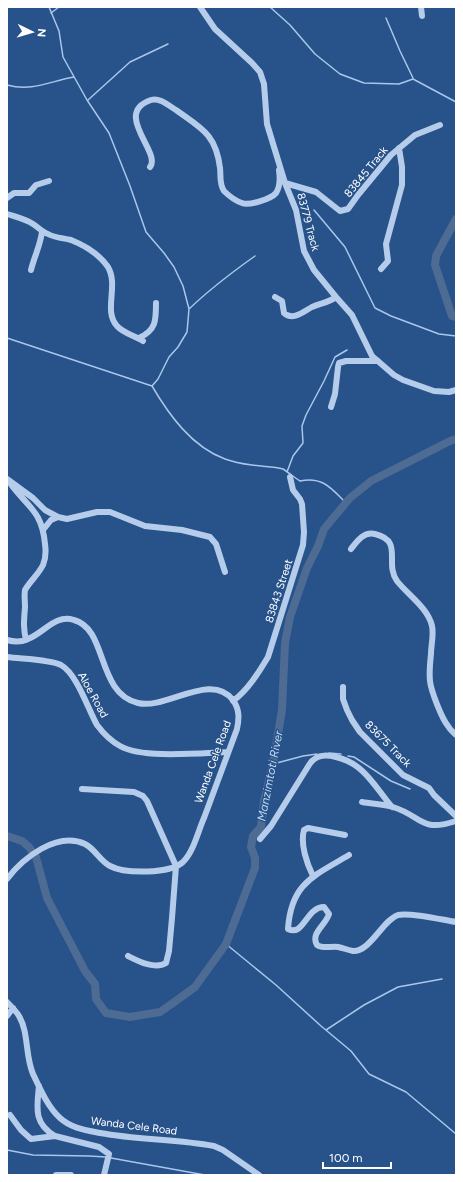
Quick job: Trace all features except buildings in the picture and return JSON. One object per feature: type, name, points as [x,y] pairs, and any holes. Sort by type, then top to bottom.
[{"type":"street","name":"83779 Track","points":[[200,7],[215,29],[252,62],[260,72],[264,84],[267,124],[296,210],[301,229],[302,242],[308,261],[314,270],[352,315],[368,349],[378,362],[398,378],[422,387],[442,392],[456,390]]},
{"type":"street","points":[[421,7],[422,16]]},
{"type":"street","points":[[150,167],[153,163],[152,158],[139,131],[137,118],[140,106],[155,99],[170,107],[206,133],[216,148],[223,189],[242,203],[249,204],[269,198],[276,192],[280,179],[277,156]]},
{"type":"street","name":"83845 Track","points":[[286,183],[316,192],[340,211],[348,210],[385,161],[399,148],[415,135],[440,125]]},
{"type":"street","points":[[381,269],[388,261],[386,244],[402,185],[402,167],[399,148]]},
{"type":"street","points":[[7,198],[14,193],[29,193],[36,185],[49,181]]},
{"type":"street","points":[[7,214],[28,221],[51,236],[71,240],[94,251],[98,255],[108,268],[112,278],[111,306],[113,322],[121,330],[141,339],[153,328],[156,303]]},
{"type":"street","points":[[31,270],[42,238],[42,231]]},
{"type":"street","points":[[276,297],[282,301],[284,313],[286,315],[293,316],[330,302],[336,297]]},
{"type":"street","points":[[331,406],[335,394],[339,363],[346,361],[378,362]]},
{"type":"street","name":"83843 Street","points":[[233,700],[246,688],[264,666],[303,545],[304,532],[302,504],[293,490],[290,477]]},
{"type":"street","points":[[7,479],[36,513],[43,530],[46,554],[44,563],[37,576],[26,587],[24,593],[25,605],[23,624],[26,640]]},
{"type":"street","points":[[7,479],[33,498],[46,510],[58,517],[68,519],[97,512],[110,512],[145,526],[182,530],[210,537],[215,541],[225,572]]},
{"type":"street","points":[[43,530],[51,520],[58,517]]},
{"type":"street","points":[[351,549],[368,533],[382,536],[390,543],[394,575],[397,581],[425,612],[431,622],[433,635],[430,682],[445,722],[456,735]]},
{"type":"street","points":[[7,640],[26,640],[54,622],[64,618],[74,620],[81,623],[90,631],[105,669],[118,691],[136,703],[145,705],[156,703],[201,689],[211,689],[220,692],[230,696],[233,700]]},
{"type":"street","name":"Aloe Road","points":[[7,658],[50,661],[65,668],[74,678],[98,725],[105,734],[120,746],[133,751],[158,754],[228,752]]},
{"type":"street","name":"83675 Track","points":[[343,687],[343,699],[347,710],[360,732],[404,775],[429,788],[434,795],[456,816]]},
{"type":"street","name":"Wanda Cele Road","points":[[176,866],[183,862],[194,844],[237,729],[239,721],[238,710],[233,700]]},
{"type":"street","points":[[260,839],[266,834],[312,760],[318,756],[330,755],[351,762],[368,776],[392,807]]},
{"type":"street","points":[[82,789],[134,792],[143,796],[147,801],[176,866],[172,924],[166,963],[160,966],[147,964],[128,956]]},
{"type":"street","points":[[362,802],[392,807],[429,825],[440,825],[456,821]]},
{"type":"street","points":[[313,876],[305,856],[303,842],[304,830],[308,828],[345,835]]},
{"type":"street","points":[[7,879],[21,864],[44,848],[56,842],[65,840],[85,844],[106,864],[124,871],[167,870],[176,866]]},
{"type":"street","points":[[349,855],[313,876],[304,884],[296,894],[289,918],[288,929],[294,931],[297,930],[301,927],[313,910],[324,907],[329,914],[327,921],[318,931],[315,937],[315,942],[319,947],[337,947],[353,951],[367,945],[396,916],[401,915],[456,922]]},
{"type":"street","name":"Wanda Cele Road","points":[[7,1002],[19,1016],[24,1027],[28,1059],[39,1086],[52,1109],[69,1125],[80,1129],[120,1136],[214,1146],[223,1150],[259,1175]]},
{"type":"street","points":[[7,1016],[13,1008]]},
{"type":"street","points":[[39,1086],[37,1114],[43,1125],[55,1136],[99,1147],[106,1151],[109,1154],[104,1175]]},
{"type":"street","points":[[10,1115],[21,1130],[31,1138],[36,1139],[55,1136]]},
{"type":"street","points":[[56,1175],[70,1175]]},
{"type":"waterway","points":[[49,7],[59,31],[63,57],[87,100],[109,133],[146,232],[174,267],[183,286],[189,309],[187,332],[178,347],[169,357],[158,379],[152,386]]},
{"type":"waterway","points":[[51,13],[59,7]]},
{"type":"waterway","points":[[270,7],[290,25],[315,54],[340,74],[364,83],[399,84],[413,79],[456,102]]},
{"type":"waterway","points":[[386,18],[413,78]]},
{"type":"waterway","points":[[88,100],[130,62],[168,44]]},
{"type":"waterway","points":[[7,85],[16,87],[33,87],[74,77]]},
{"type":"waterway","points":[[314,210],[345,247],[375,308],[391,316],[439,334],[456,336]]},
{"type":"waterway","name":"Manzimtoti River","points":[[456,219],[436,256],[435,265],[452,316],[456,317]]},
{"type":"waterway","points":[[189,309],[221,281],[255,256]]},
{"type":"waterway","points":[[7,338],[152,386],[182,429],[202,447],[213,454],[238,463],[283,469],[300,481],[315,480],[321,482],[346,503]]},
{"type":"waterway","points":[[287,472],[293,456],[303,443],[302,426],[306,415],[335,357],[347,350]]},
{"type":"waterway","name":"Manzimtoti River","points":[[7,836],[22,841],[29,847],[36,857],[47,898],[85,971],[95,984],[96,999],[106,1013],[130,1017],[160,1012],[195,987],[226,944],[255,868],[255,858],[251,847],[253,836],[261,827],[264,801],[273,764],[282,710],[285,643],[290,617],[307,568],[318,546],[324,529],[350,498],[371,481],[456,439]]},
{"type":"waterway","points":[[329,753],[341,754]]},
{"type":"waterway","points":[[273,764],[317,754]]},
{"type":"waterway","points":[[348,756],[354,757],[391,781],[410,789]]},
{"type":"waterway","points":[[226,944],[276,985],[351,1051],[369,1074],[406,1092],[456,1134]]},
{"type":"waterway","points":[[326,1030],[364,1005],[398,987],[442,979]]},
{"type":"waterway","points":[[7,1150],[33,1155],[106,1157]]},
{"type":"waterway","points":[[111,1158],[205,1175]]}]
